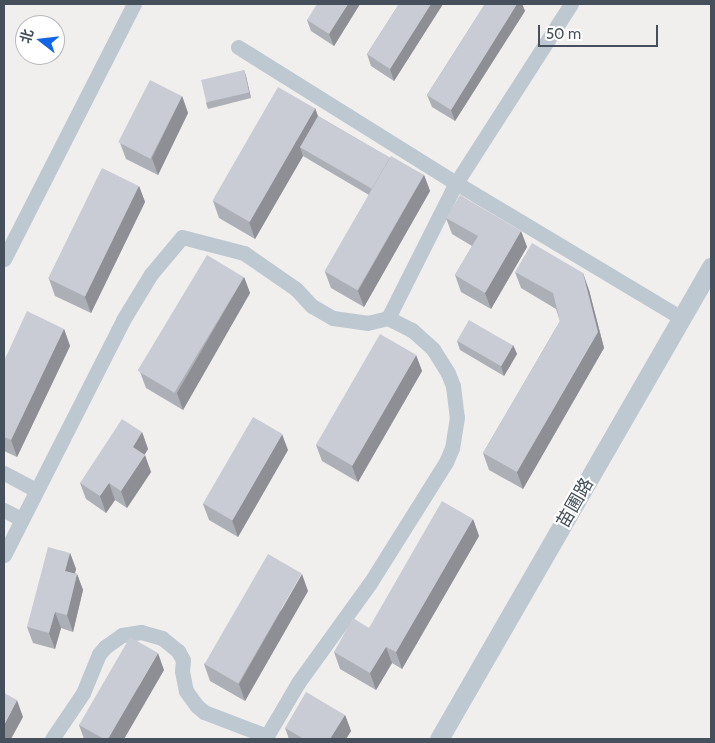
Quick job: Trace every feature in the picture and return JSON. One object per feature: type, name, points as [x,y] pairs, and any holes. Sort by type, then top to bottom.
[{"type":"street","points":[[4,259],[134,4]]},
{"type":"street","points":[[388,318],[456,183],[571,4]]},
{"type":"street","points":[[238,47],[456,183],[682,318]]},
{"type":"street","points":[[4,555],[123,320],[151,274],[182,237],[244,253],[296,289],[312,306],[333,318],[367,323],[388,318],[412,330],[424,339],[442,360],[448,373],[456,401],[457,417],[452,448],[446,462],[370,583],[298,683],[266,738],[204,712],[196,706],[186,691],[182,676],[183,660],[178,651],[162,638],[141,632],[122,636],[105,647],[99,654],[83,693],[52,739]]},
{"type":"street","name":"苗圃路","points":[[439,739],[711,267]]},
{"type":"street","points":[[4,473],[36,490]]},
{"type":"street","points":[[4,510],[21,519]]},
{"type":"building","points":[[317,4],[348,4],[329,34],[307,20]]},
{"type":"building","points":[[399,4],[431,4],[390,69],[367,54]]},
{"type":"building","points":[[485,4],[517,4],[451,110],[427,95]]},
{"type":"building","points":[[244,70],[249,92],[206,102],[201,80]]},
{"type":"building","points":[[150,80],[182,96],[150,159],[118,142]]},
{"type":"building","points":[[278,87],[315,108],[250,222],[212,200]]},
{"type":"building","points":[[318,116],[390,158],[372,189],[300,147]]},
{"type":"building","points":[[391,156],[424,175],[357,290],[324,271]]},
{"type":"building","points":[[102,168],[139,186],[85,297],[48,279]]},
{"type":"building","points":[[460,195],[521,231],[485,293],[455,275],[478,236],[446,218]]},
{"type":"building","points":[[532,243],[583,273],[598,332],[517,472],[483,453],[560,321],[553,293],[515,272]]},
{"type":"building","points":[[207,255],[244,277],[174,393],[137,371]]},
{"type":"building","points":[[27,311],[64,329],[11,440],[4,437],[4,361]]},
{"type":"building","points":[[469,320],[513,346],[501,366],[457,341]]},
{"type":"building","points":[[380,334],[416,355],[352,466],[316,445]]},
{"type":"building","points":[[253,417],[282,434],[232,521],[203,504]]},
{"type":"building","points":[[122,419],[142,432],[133,447],[145,455],[121,491],[109,483],[100,496],[80,483]]},
{"type":"building","points":[[442,501],[473,519],[396,652],[386,647],[370,673],[334,652],[353,618],[369,628]]},
{"type":"building","points":[[48,547],[70,553],[65,571],[77,574],[67,615],[55,612],[49,633],[27,627]]},
{"type":"building","points":[[268,554],[302,574],[238,683],[205,664]]},
{"type":"building","points":[[130,637],[158,653],[108,739],[104,739],[79,725]]},
{"type":"building","points":[[306,692],[345,715],[330,739],[304,739],[285,728]]},
{"type":"building","points":[[4,693],[17,700],[4,725]]}]
